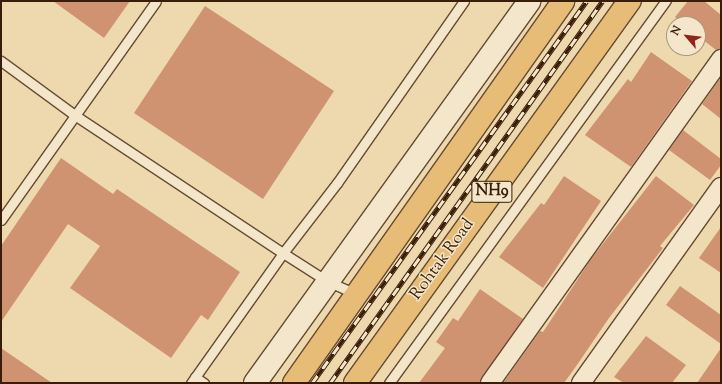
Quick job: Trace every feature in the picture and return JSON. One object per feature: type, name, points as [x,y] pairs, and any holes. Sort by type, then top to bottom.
[{"type":"highway","points":[[294,383],[563,1]]},
{"type":"highway","name":"Rohtak Road","points":[[355,383],[630,1]]},
{"type":"street","points":[[255,383],[327,280],[529,1]]},
{"type":"street","points":[[490,383],[721,59]]},
{"type":"street","points":[[581,383],[721,187]]},
{"type":"lane","points":[[1,220],[156,1]]},
{"type":"lane","points":[[204,383],[194,380],[283,252],[337,183],[464,1]]},
{"type":"lane","points":[[389,383],[666,1]]},
{"type":"lane","points":[[1,61],[76,116],[283,252],[327,280],[356,294]]},
{"type":"building","points":[[53,1],[130,1],[104,38]]},
{"type":"building","points":[[688,1],[704,1],[721,15],[721,49],[716,50],[706,42],[706,16],[676,16]]},
{"type":"building","points":[[205,6],[334,91],[263,199],[134,113]]},
{"type":"building","points":[[651,52],[692,81],[631,167],[585,135],[628,79],[631,82]]},
{"type":"building","points":[[721,77],[721,119],[702,104]]},
{"type":"building","points":[[683,130],[721,159],[721,165],[710,180],[669,150]]},
{"type":"building","points":[[61,158],[113,194],[117,189],[240,272],[208,320],[201,315],[171,358],[70,288],[100,246],[68,224],[1,322],[1,246]]},
{"type":"building","points":[[564,176],[601,201],[543,288],[499,257],[541,203],[544,205]]},
{"type":"building","points":[[656,176],[694,205],[660,246],[663,248],[609,318],[564,383],[503,383],[540,331],[543,332],[591,259]]},
{"type":"building","points":[[721,227],[721,273],[699,258]]},
{"type":"building","points":[[680,286],[721,315],[721,344],[666,305]]},
{"type":"building","points":[[480,289],[523,319],[480,383],[419,383],[445,348],[436,342],[453,318],[458,321]]},
{"type":"building","points":[[646,336],[686,365],[672,383],[624,383],[614,377]]},
{"type":"building","points":[[1,348],[52,383],[1,383]]},
{"type":"building","points":[[721,348],[721,383],[697,383]]},
{"type":"railway","points":[[312,383],[586,1]]},
{"type":"railway","points":[[330,383],[602,1]]}]
